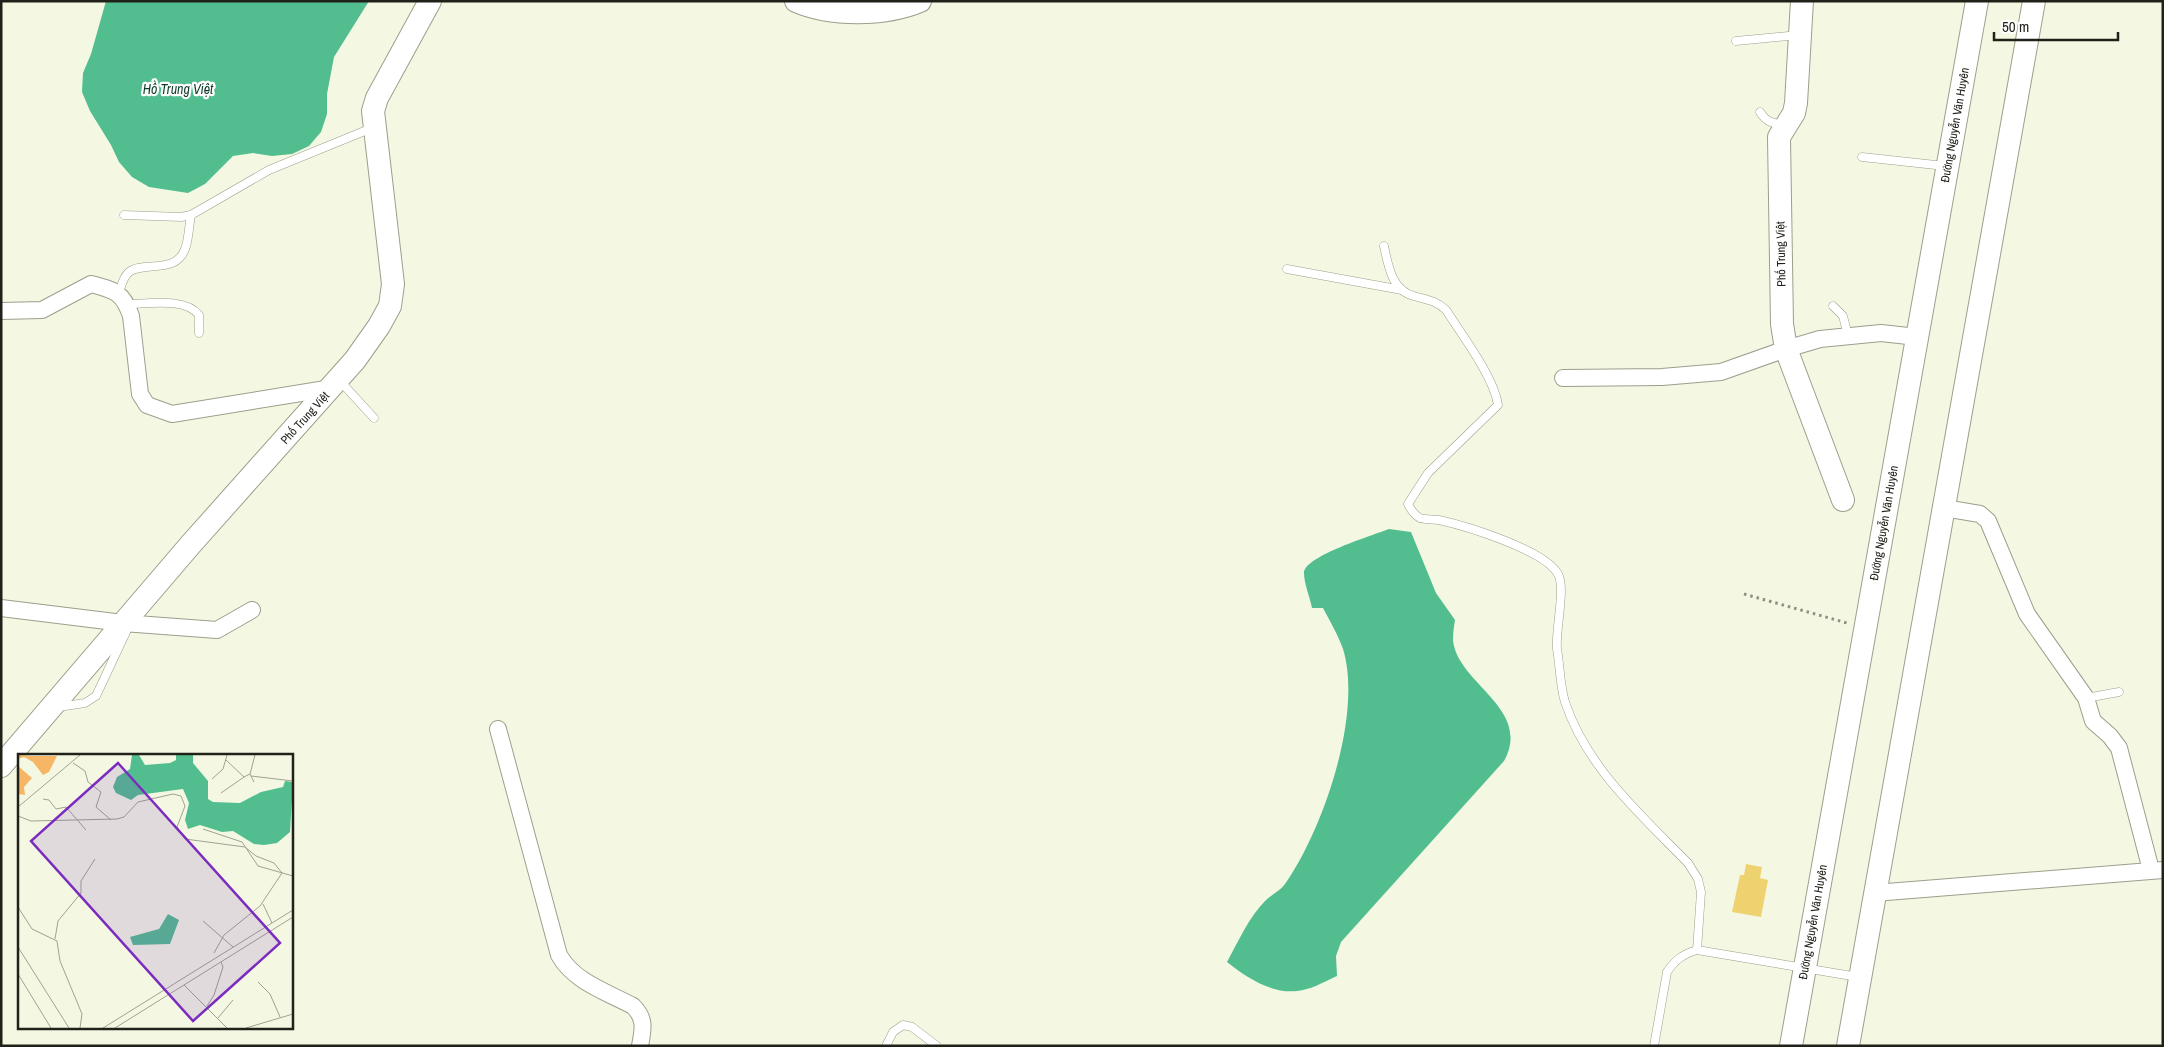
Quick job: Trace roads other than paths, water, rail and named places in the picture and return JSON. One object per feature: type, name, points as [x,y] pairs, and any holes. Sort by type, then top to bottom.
[{"type":"street","name":"Phố Trung Việt","points":[[1,766],[336,384],[379,326],[390,306],[393,284],[373,111],[377,98],[430,1]]},
{"type":"street","points":[[796,1],[810,7],[839,12],[906,7],[920,1]]},
{"type":"street","name":"Phố Trung Việt","points":[[1802,1],[1796,103],[1794,113],[1779,137],[1782,324],[1786,348],[1843,500]]},
{"type":"street","name":"Đường Nguyễn Văn Huyên","points":[[1791,1046],[1977,1]]},
{"type":"street","points":[[1848,1046],[2034,1]]},
{"type":"street","points":[[1,311],[42,310],[56,304],[80,288],[91,284],[123,299],[131,316],[140,394],[147,405],[172,414],[336,384]]},
{"type":"street","points":[[1563,378],[1662,377],[1722,372],[1786,348],[1820,339],[1881,333],[1917,337]]},
{"type":"street","points":[[1874,893],[2157,870],[2119,748],[2115,741],[2093,721],[2086,698],[2028,614],[1988,521],[1980,514],[1944,508]]},
{"type":"street","points":[[1,608],[127,623],[217,630],[252,610]]},
{"type":"street","points":[[498,729],[560,955],[566,967],[576,977],[634,1006],[640,1014],[644,1025],[640,1046]]},
{"type":"lane","points":[[1736,42],[1801,35]]},
{"type":"lane","points":[[1760,112],[1764,120],[1770,123],[1786,125]]},
{"type":"lane","points":[[124,215],[181,217],[191,215],[268,170],[374,128]]},
{"type":"lane","points":[[1862,157],[1948,166]]},
{"type":"lane","points":[[191,215],[186,247],[182,255],[170,264],[131,270],[125,276],[123,299],[188,306],[199,315],[199,332]]},
{"type":"lane","points":[[1384,246],[1391,276],[1402,290],[1411,296],[1438,302],[1446,310],[1488,379],[1496,394],[1498,405],[1428,472],[1408,504],[1413,513],[1422,518],[1437,519],[1491,535],[1546,560],[1559,575],[1557,645],[1565,700],[1579,735],[1599,769],[1688,863],[1698,879],[1702,892],[1697,950]]},
{"type":"lane","points":[[1287,269],[1402,290]]},
{"type":"lane","points":[[1833,306],[1843,316],[1848,336]]},
{"type":"lane","points":[[336,384],[374,418]]},
{"type":"lane","points":[[2086,698],[2119,692]]},
{"type":"lane","points":[[1654,1046],[1667,972],[1674,961],[1687,953],[1697,950],[1860,977]]},
{"type":"lane","points":[[886,1046],[893,1032],[902,1025],[912,1027],[937,1046]]},
{"type":"water","name":"Hồ Trung Việt","points":[[106,1],[369,1],[334,57],[327,94],[327,114],[321,132],[309,146],[292,154],[272,156],[253,153],[233,156],[205,184],[188,193],[149,187],[132,177],[119,162],[90,111],[82,92],[83,73],[91,54]]},
{"type":"water","points":[[1389,529],[1411,532],[1436,593],[1455,620],[1453,640],[1458,656],[1467,670],[1502,711],[1509,726],[1510,742],[1504,761],[1341,942],[1336,956],[1337,976],[1307,989],[1297,991],[1278,990],[1251,979],[1227,962],[1254,914],[1265,901],[1285,884],[1313,834],[1336,771],[1343,738],[1348,706],[1348,676],[1343,649],[1323,608],[1312,608],[1304,573],[1307,566],[1327,553]]}]
